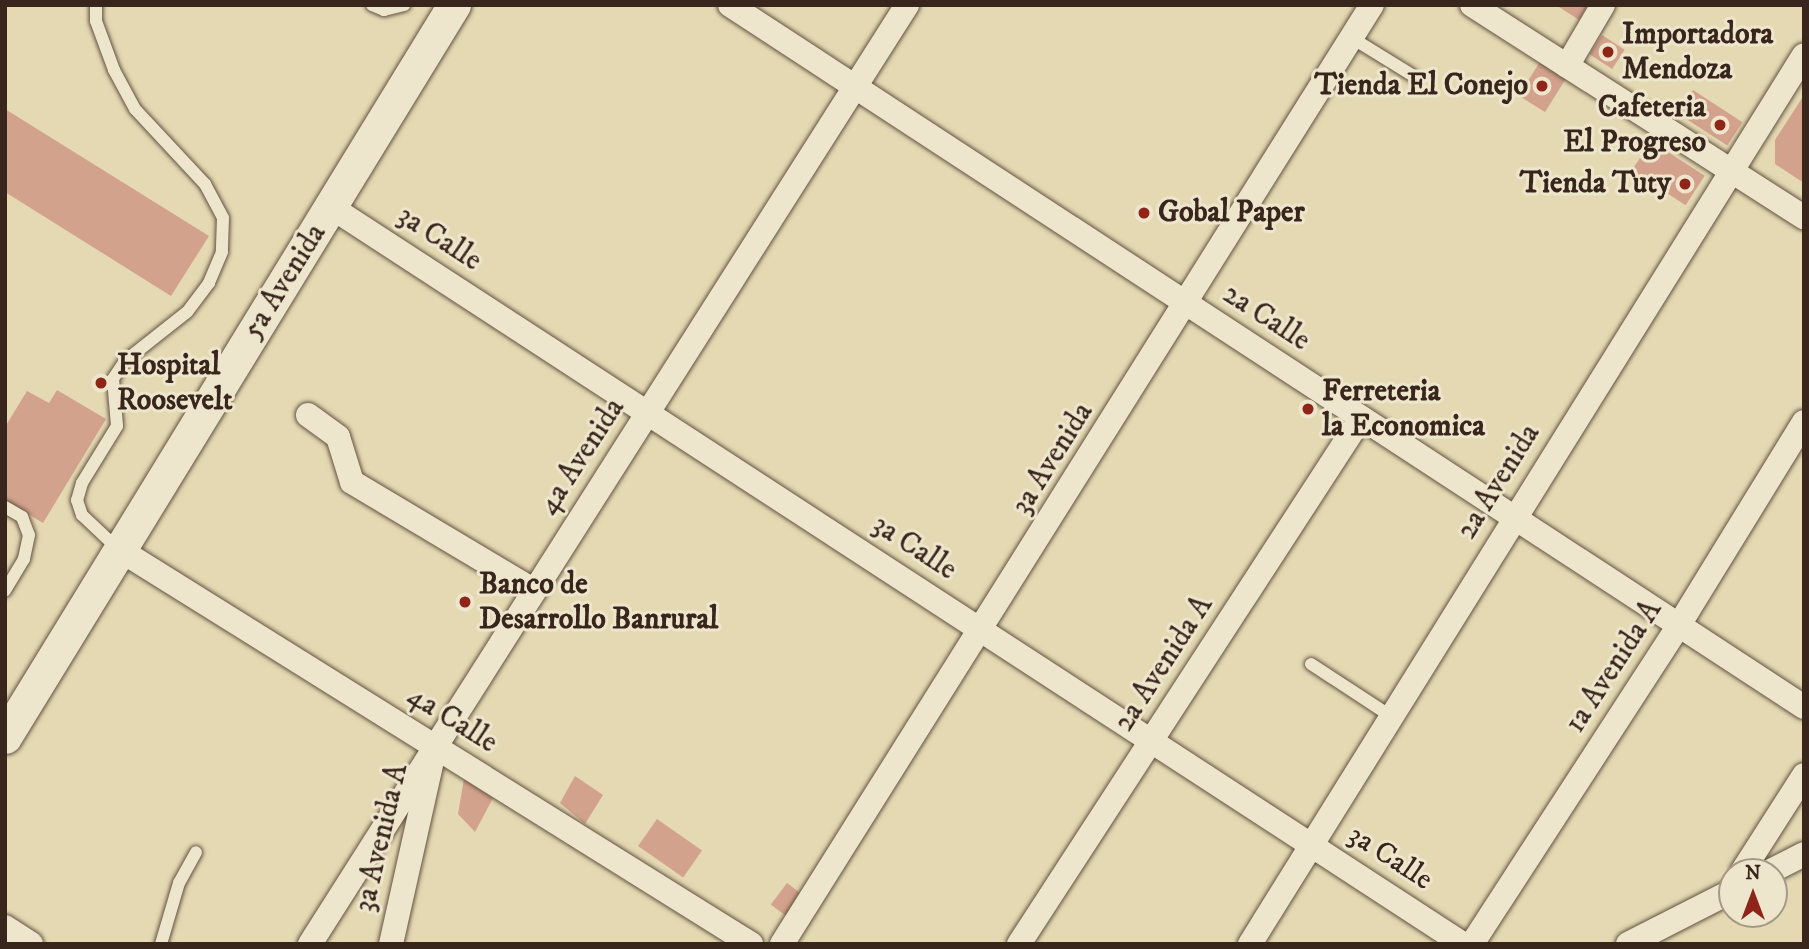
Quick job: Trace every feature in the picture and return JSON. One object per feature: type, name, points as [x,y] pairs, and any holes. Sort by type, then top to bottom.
[{"type":"street","name":"5a Avenida","points":[[5,737],[454,5]]},
{"type":"street","name":"2a Calle","points":[[730,5],[1804,707]]},
{"type":"street","name":"4a Avenida","points":[[310,944],[907,5]]},
{"type":"street","name":"3a Avenida","points":[[782,944],[983,630],[1372,5]]},
{"type":"street","points":[[1472,5],[1804,217]]},
{"type":"street","points":[[1567,66],[1604,5]]},
{"type":"street","name":"2a Avenida","points":[[1250,944],[1313,846],[1513,517],[1733,173],[1804,55]]},
{"type":"street","name":"3a Calle","points":[[331,206],[1463,944]]},
{"type":"street","points":[[308,415],[338,437],[352,482],[533,590]]},
{"type":"street","name":"2a Avenida A","points":[[1019,944],[1361,418]]},
{"type":"street","name":"1a Avenida A","points":[[1472,944],[1679,625],[1804,422]]},
{"type":"street","name":"4a Calle","points":[[120,550],[751,944]]},
{"type":"street","name":"3a Avenida A","points":[[391,944],[435,747]]},
{"type":"street","points":[[1752,858],[1804,775]]},
{"type":"street","points":[[1788,862],[1804,854]]},
{"type":"street","points":[[1628,944],[1718,895]]},
{"type":"street","points":[[5,927],[31,944]]},
{"type":"lane","points":[[96,5],[96,21],[114,69],[135,109],[205,184],[223,218],[222,252],[209,283],[187,312],[125,361],[113,380],[117,426],[82,483],[77,500],[82,515],[120,550]]},
{"type":"lane","points":[[372,5],[384,10],[404,5]]},
{"type":"lane","points":[[1352,38],[1412,75]]},
{"type":"lane","points":[[5,507],[22,517],[29,535],[24,559],[5,591]]},
{"type":"lane","points":[[1311,664],[1392,717]]},
{"type":"lane","points":[[161,944],[178,883],[196,852]]},
{"type":"building","points":[[1556,5],[1588,5],[1579,20]]},
{"type":"building","name":"Importadora Mendoza","points":[[1602,35],[1625,50],[1612,69],[1589,54]]},
{"type":"building","name":"Tienda El Conejo","points":[[1541,60],[1567,76],[1545,112],[1519,96]]},
{"type":"building","points":[[1693,90],[1742,122],[1727,146],[1678,113]]},
{"type":"building","points":[[1804,95],[1804,183],[1775,164],[1775,140]]},
{"type":"building","points":[[5,109],[209,236],[171,296],[5,192]]},
{"type":"building","points":[[1651,141],[1705,176],[1686,205],[1632,170]]},
{"type":"building","points":[[57,390],[106,419],[43,523],[5,500],[5,427],[27,391],[49,403]]},
{"type":"building","points":[[575,776],[603,795],[585,824],[560,803]]},
{"type":"building","points":[[464,779],[493,798],[475,832],[458,814]]},
{"type":"building","points":[[657,819],[702,851],[683,878],[638,846]]},
{"type":"building","points":[[787,883],[807,898],[791,920],[771,905]]},
{"type":"place","name":"Importadora Mendoza","points":[[1608,52]]},
{"type":"place","name":"Tienda El Conejo","points":[[1542,86]]},
{"type":"place","name":"Cafeteria El Progreso","points":[[1720,125]]},
{"type":"place","name":"Tienda Tuty","points":[[1685,184]]},
{"type":"place","name":"Gobal Paper","points":[[1144,213]]},
{"type":"place","name":"Hospital Roosevelt","points":[[101,383]]},
{"type":"place","name":"Ferreteria la Economica","points":[[1308,409]]},
{"type":"place","name":"Banco de Desarrollo Banrural","points":[[465,602]]}]
